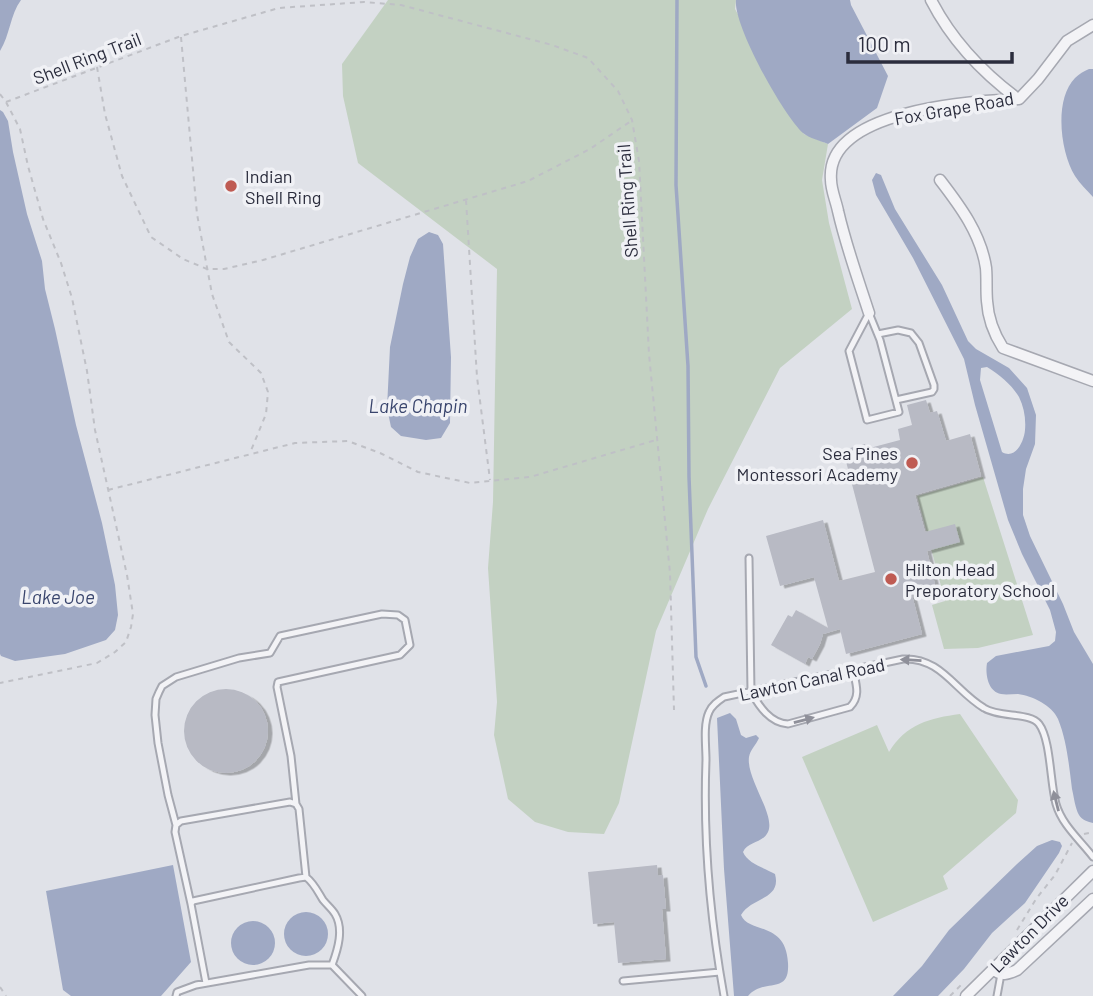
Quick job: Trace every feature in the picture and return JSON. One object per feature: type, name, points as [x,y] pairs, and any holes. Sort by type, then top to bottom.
[{"type":"street","points":[[931,0],[960,44],[998,84],[1019,99]]},
{"type":"street","name":"Fox Grape Road","points":[[869,313],[844,235],[831,180],[832,162],[839,149],[863,129],[883,120],[971,102],[1019,99],[1067,41],[1093,25]]},
{"type":"street","points":[[940,180],[975,232],[986,267],[987,303],[995,335],[1003,348],[1093,381]]},
{"type":"street","name":"Lawton Drive","points":[[966,996],[997,972],[1093,871]]},
{"type":"street","points":[[997,972],[1006,974],[1017,970],[1093,900]]},
{"type":"lane","points":[[869,313],[878,334],[900,412],[867,420],[849,351],[869,313]]},
{"type":"lane","points":[[878,334],[898,330],[911,333],[919,343],[934,385],[932,392],[896,400]]},
{"type":"lane","points":[[749,558],[751,692],[757,704],[780,724],[850,707],[858,695],[853,670]]},
{"type":"lane","points":[[206,983],[175,832],[176,825],[165,782],[155,715],[156,699],[162,686],[176,677],[239,658],[270,653],[280,636],[382,614],[398,615],[405,620],[410,645],[400,655],[278,682],[277,687],[299,809],[306,877],[335,914],[338,924],[338,943],[332,965]]},
{"type":"lane","name":"Lawton Canal Road","points":[[724,996],[712,916],[705,780],[706,726],[709,712],[716,702],[724,697],[903,659],[916,658],[927,662],[944,673],[983,708],[1007,716],[1034,719],[1040,725],[1045,737],[1055,803],[1068,828],[1093,856]]},
{"type":"lane","points":[[176,825],[181,821],[289,802],[296,804]]},
{"type":"lane","points":[[191,904],[193,901],[226,893],[306,877]]},
{"type":"lane","points":[[176,996],[177,992],[195,985],[309,965],[332,965],[362,996]]},
{"type":"lane","points":[[623,981],[720,972]]},
{"type":"lane","points":[[997,972],[997,996]]},
{"type":"path","name":"Shell Ring Trail","points":[[6,102],[181,36],[279,8],[364,2],[401,5],[552,45],[588,58],[618,91],[632,120],[639,161],[649,354],[670,573],[674,710]]},
{"type":"path","points":[[181,36],[197,214],[212,295],[229,342],[261,373],[268,391],[266,414],[249,454]]},
{"type":"path","points":[[97,67],[122,176],[151,237],[183,259],[207,269],[224,269],[263,260],[528,181],[590,149],[632,120]]},
{"type":"path","points":[[0,94],[20,129],[43,219],[72,298],[87,371],[94,430],[127,575],[133,614],[126,642],[97,663],[0,683]]},
{"type":"path","points":[[466,200],[477,377],[490,481]]},
{"type":"path","points":[[108,490],[295,443],[348,441],[418,472],[470,483],[530,477],[657,440]]},
{"type":"path","points":[[1016,932],[1036,899],[1055,875],[1076,836],[1093,832]]},
{"type":"path","points":[[950,996],[966,981]]},
{"type":"path","points":[[0,987],[6,996]]},
{"type":"green space","points":[[388,0],[736,0],[735,9],[804,134],[828,144],[822,180],[829,223],[852,309],[780,368],[708,509],[656,631],[619,803],[604,834],[568,832],[535,822],[508,799],[494,735],[497,702],[488,568],[493,502],[497,269],[358,163],[343,96],[342,64]]},
{"type":"green space","points":[[983,477],[1033,635],[978,648],[944,649],[932,605],[945,601],[917,496]]},
{"type":"green space","points":[[960,714],[1018,800],[1016,813],[943,876],[948,889],[873,922],[802,757],[877,725],[889,752],[903,735],[920,724]]},
{"type":"water","points":[[0,0],[21,0],[0,51]]},
{"type":"water","points":[[736,0],[850,0],[888,76],[877,108],[828,144],[803,133],[772,90],[761,69],[742,29]]},
{"type":"water","points":[[1089,69],[1093,69],[1093,197],[1077,179],[1070,166],[1062,126],[1064,99],[1068,87]]},
{"type":"water","name":"Lake Joe","points":[[0,110],[8,121],[27,214],[42,261],[45,289],[76,425],[102,523],[115,585],[118,615],[115,630],[106,640],[65,654],[15,661],[0,654]]},
{"type":"water","points":[[876,173],[881,175],[895,209],[942,285],[968,341],[976,349],[1009,368],[1027,388],[1036,415],[1035,444],[1026,469],[1023,489],[1023,515],[1074,632],[1093,664],[1093,823],[1082,818],[1076,809],[1066,745],[1055,714],[1046,705],[1029,697],[997,693],[988,682],[987,663],[996,656],[1049,646],[1055,641],[1056,632],[1050,610],[1008,520],[964,359],[913,258],[876,195],[872,180]],"holes":[[[987,367],[1013,388],[1023,409],[1024,435],[1021,444],[1011,454],[1002,452],[980,380],[981,368]]]},
{"type":"water","name":"Lake Chapin","points":[[429,232],[438,235],[443,244],[451,357],[450,423],[441,438],[426,440],[401,436],[391,427],[387,408],[390,347],[403,284],[418,239]]},
{"type":"water","points":[[730,713],[736,719],[741,735],[746,738],[756,735],[759,738],[750,754],[749,766],[769,825],[766,836],[745,848],[743,852],[753,863],[775,874],[776,882],[770,894],[741,915],[751,925],[767,930],[781,940],[788,963],[785,979],[754,990],[748,996],[734,996],[724,869],[717,718]]},
{"type":"water","points":[[1052,840],[1060,842],[1062,846],[1059,853],[1025,903],[992,933],[964,969],[938,996],[893,996],[922,966],[949,930],[1037,846]]},
{"type":"water","points":[[173,865],[191,962],[161,996],[71,996],[63,990],[46,891]]},
{"type":"water","points":[[306,912],[321,919],[328,934],[321,949],[306,956],[291,949],[284,934],[291,919]]},
{"type":"water","points":[[253,921],[268,928],[275,943],[268,958],[253,965],[238,958],[231,943],[238,928]]},
{"type":"building","name":"Hilton Head Preporatory School","points":[[926,400],[930,413],[937,411],[946,441],[970,434],[981,476],[915,495],[925,532],[955,524],[960,542],[927,551],[936,589],[912,595],[922,634],[846,654],[840,629],[823,634],[812,659],[808,657],[805,664],[771,645],[788,615],[792,617],[796,610],[828,628],[814,577],[780,586],[766,536],[823,520],[839,581],[875,572],[843,450],[865,444],[866,449],[900,440],[898,429],[912,425],[907,405]]},
{"type":"building","points":[[226,689],[242,692],[261,708],[268,731],[265,747],[249,766],[226,773],[210,770],[191,754],[184,731],[187,715],[203,696]]},
{"type":"building","points":[[657,865],[658,876],[663,875],[666,909],[662,909],[666,959],[618,963],[614,922],[593,924],[588,872]]},
{"type":"waterway","points":[[677,0],[676,185],[688,366],[696,657],[706,686]]},
{"type":"place","name":"Indian Shell Ring","points":[[231,186]]},
{"type":"place","name":"Sea Pines Montessori Academy","points":[[912,463]]},
{"type":"place","name":"Hilton Head Preporatory School","points":[[891,579]]}]
